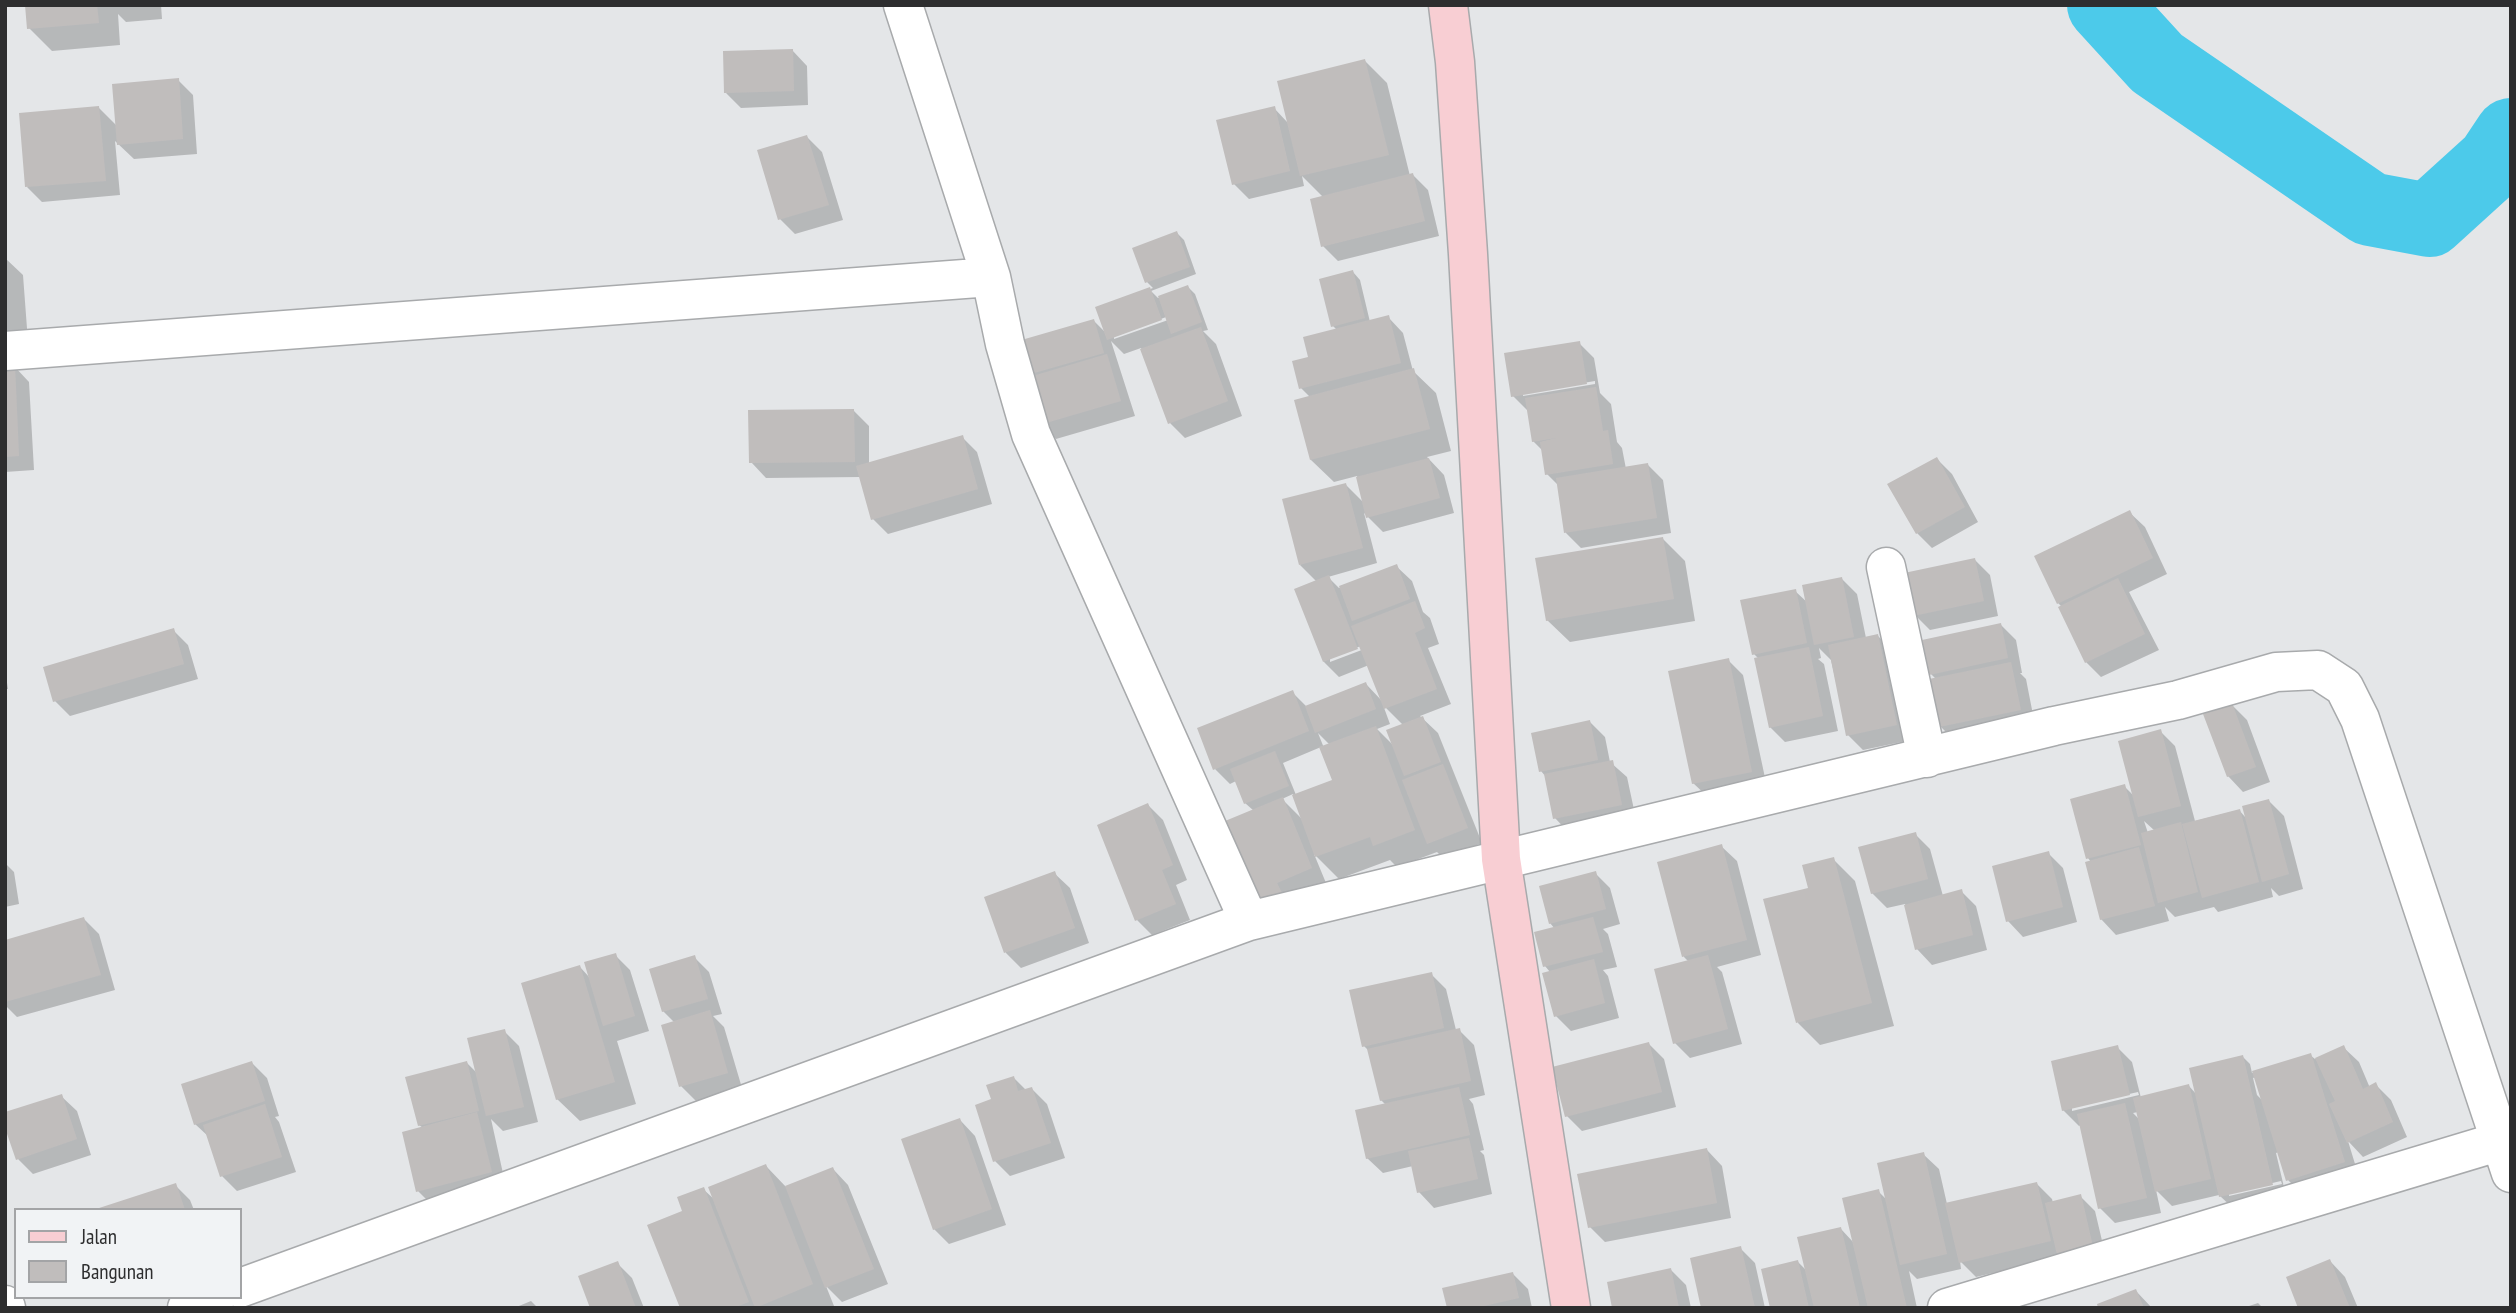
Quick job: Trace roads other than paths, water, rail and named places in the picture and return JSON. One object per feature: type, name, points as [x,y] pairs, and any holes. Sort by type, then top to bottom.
[{"type":"street","points":[[903,5],[991,277],[1005,344],[1031,434],[1249,921]]},
{"type":"street","points":[[1448,5],[1455,62],[1468,254],[1501,859],[1572,1308]]},
{"type":"street","points":[[5,351],[991,277]]},
{"type":"street","points":[[1886,567],[1927,758]]},
{"type":"street","points":[[242,1287],[1249,921],[2054,726],[2178,700],[2276,672],[2318,670],[2344,687],[2360,719],[2507,1151],[1947,1308]]},
{"type":"street","points":[[187,1308],[210,1299]]},
{"type":"waterway","points":[[2104,5],[2157,63],[2370,209],[2429,220],[2493,162],[2511,135]]}]
